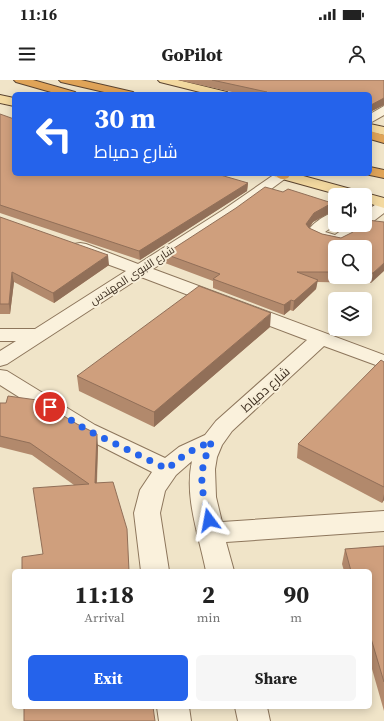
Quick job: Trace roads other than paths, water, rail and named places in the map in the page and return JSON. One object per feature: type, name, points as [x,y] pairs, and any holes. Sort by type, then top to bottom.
[{"type":"highway","points":[[14,81],[31,92]]},
{"type":"highway","points":[[14,81],[62,92]]},
{"type":"highway","points":[[69,81],[120,92]]},
{"type":"highway","points":[[372,136],[384,139]]},
{"type":"highway","points":[[372,149],[384,152]]},
{"type":"highway","points":[[372,171],[384,174]]},
{"type":"main road","points":[[164,80],[215,92]]},
{"type":"main road","points":[[0,99],[12,102]]},
{"type":"main road","points":[[372,128],[384,131]]},
{"type":"main road","points":[[289,176],[332,188]]},
{"type":"main road","points":[[372,200],[384,204]]},
{"type":"street","points":[[372,118],[384,110]]},
{"type":"street","name":"شارع النبوى المهندس","points":[[0,360],[229,213],[279,176]]},
{"type":"street","points":[[372,214],[384,204]]},
{"type":"street","points":[[328,222],[315,232],[315,234],[338,241],[350,232]]},
{"type":"street","points":[[67,243],[141,269],[320,339],[384,362]]},
{"type":"street","points":[[0,335],[39,335]]},
{"type":"street","name":"شارع دمياط","points":[[220,569],[201,476],[204,458],[212,441],[224,426],[320,339]]},
{"type":"street","points":[[0,376],[87,430],[167,469]]},
{"type":"street","name":"شارع دمياط","points":[[155,569],[147,513],[153,490],[167,469],[187,453],[212,441]]},
{"type":"street","points":[[212,532],[384,521]]},
{"type":"street","points":[[173,709],[174,721]]},
{"type":"street","points":[[251,709],[254,721]]}]
